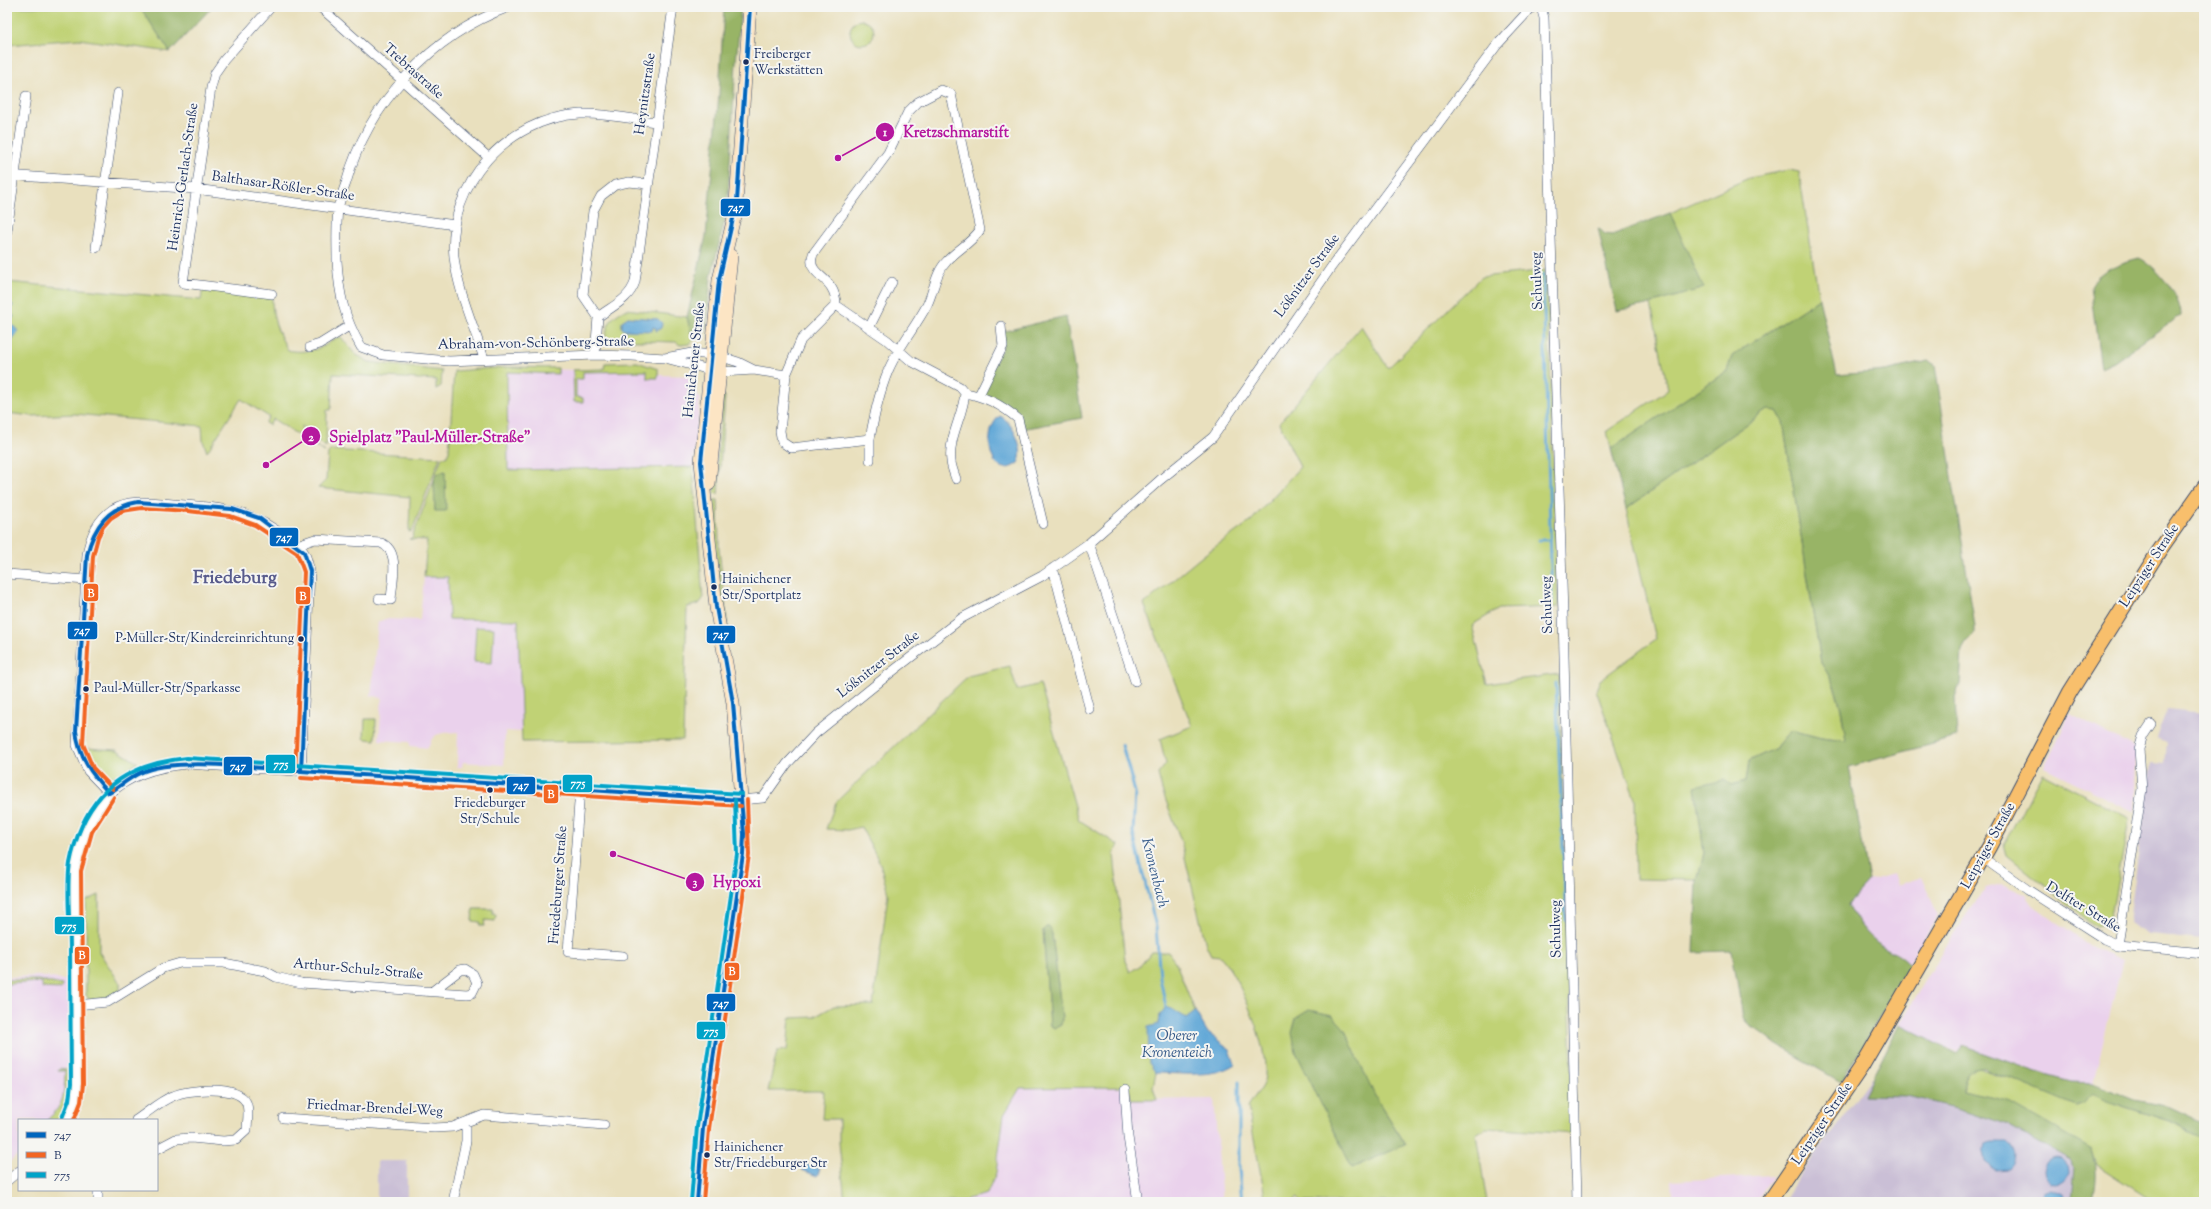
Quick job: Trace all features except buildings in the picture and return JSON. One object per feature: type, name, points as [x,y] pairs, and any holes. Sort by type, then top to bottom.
[{"type":"main road","name":"Hainichener Straße","points":[[697,1202],[703,1128],[743,854],[741,800],[733,703],[716,607],[706,515],[715,371],[736,209],[750,7]]},
{"type":"main road","name":"Leipziger Straße","points":[[1769,1202],[1862,1066],[1983,858],[2070,692],[2159,551],[2204,487]]},
{"type":"street","name":"Heinrich-Gerlach-Straße","points":[[271,7],[215,73],[211,88],[183,283],[272,294]]},
{"type":"street","name":"Trebrastraße","points":[[320,7],[488,157]]},
{"type":"street","name":"Abraham-von-Schönberg-Straße","points":[[509,7],[470,25],[450,37],[402,81],[383,103],[357,148],[338,209],[338,274],[349,326],[361,347],[372,352],[449,361],[595,355],[665,358],[715,371],[754,370]]},
{"type":"street","name":"Heynitzstraße","points":[[598,317],[625,298],[632,290],[635,282],[673,7]]},
{"type":"street","name":"Lößnitzer Straße","points":[[741,800],[763,798],[786,764],[816,733],[889,674],[962,618],[1042,576],[1089,543],[1160,480],[1213,437],[1332,266],[1498,45],[1532,7]]},
{"type":"street","name":"Schulweg","points":[[1542,7],[1544,18],[1562,606],[1577,1202]]},
{"type":"street","points":[[836,306],[835,294],[831,286],[812,269],[810,261],[812,254],[888,153],[908,112],[918,102],[941,90],[951,94],[980,230],[972,241],[946,261],[932,288],[928,304],[888,370],[876,405],[870,439],[870,460]]},
{"type":"street","points":[[96,248],[118,93]]},
{"type":"street","points":[[7,231],[11,176],[26,96]]},
{"type":"street","points":[[484,359],[457,274],[454,256],[455,225],[467,189],[488,157],[500,146],[523,130],[562,117],[595,115],[656,122]]},
{"type":"street","name":"Balthasar-Rößler-Straße","points":[[11,176],[196,189],[455,225]]},
{"type":"street","points":[[595,355],[598,317],[584,295],[593,211],[601,196],[615,185],[629,182],[648,184]]},
{"type":"street","points":[[869,328],[892,282]]},
{"type":"street","points":[[836,306],[887,340],[898,352],[911,361],[960,387],[965,394],[964,402],[956,426],[950,460],[956,479]]},
{"type":"street","points":[[836,306],[801,340],[786,375],[780,431],[782,442],[791,448],[870,439]]},
{"type":"street","points":[[310,347],[320,344],[349,326]]},
{"type":"street","points":[[978,395],[1003,346],[1000,326]]},
{"type":"street","name":"Abraham-von-Schönberg-Straße","points":[[665,358],[692,353],[717,356],[738,362],[754,370]]},
{"type":"street","points":[[754,370],[786,375]]},
{"type":"street","points":[[965,394],[978,395],[1010,412],[1018,419],[1043,524]]},
{"type":"street","points":[[109,793],[88,771],[77,745],[87,555],[93,532],[107,514],[127,503],[138,502],[232,509],[259,518],[297,545],[304,552],[310,571],[301,772]]},
{"type":"street","points":[[297,545],[315,539],[381,543],[387,546],[393,555],[391,600],[379,599]]},
{"type":"street","points":[[1089,543],[1136,681]]},
{"type":"street","points":[[1053,568],[1090,710]]},
{"type":"street","points":[[7,574],[86,580]]},
{"type":"street","points":[[2118,945],[2142,789],[2139,750],[2143,736],[2151,724]]},
{"type":"street","points":[[72,1119],[77,1084],[75,870],[79,847],[86,826],[109,793],[140,773],[172,765],[188,764],[741,800]]},
{"type":"street","name":"Friedeburger Straße","points":[[580,789],[568,952],[623,956]]},
{"type":"street","name":"Delfter Straße","points":[[1983,858],[2028,890],[2104,939],[2118,945],[2204,953]]},
{"type":"street","name":"Arthur-Schulz-Straße","points":[[76,1005],[108,1002],[163,968],[180,963],[224,963],[265,971],[276,977],[301,983],[434,990]]},
{"type":"street","points":[[1125,1090],[1128,1137],[1138,1202]]},
{"type":"street","points":[[138,1119],[172,1096],[187,1091],[236,1093],[246,1102],[248,1114],[247,1130],[236,1140],[223,1141],[191,1138],[176,1139],[158,1148]]},
{"type":"street","name":"Friedmar-Brendel-Weg","points":[[282,1118],[434,1128],[453,1127],[484,1115],[604,1125]]},
{"type":"street","points":[[453,1202],[466,1141],[466,1122]]},
{"type":"street","points":[[7,1181],[18,1172]]},
{"type":"street","points":[[98,1191],[98,1202]]},
{"type":"shaded area","points":[[507,367],[573,370],[640,369],[658,375],[689,376],[700,399],[693,467],[507,470]]},
{"type":"shaded area","points":[[424,577],[448,577],[449,619],[518,620],[522,732],[505,731],[504,765],[463,762],[462,767],[457,767],[458,732],[436,735],[431,740],[428,748],[410,746],[410,742],[379,740],[382,697],[371,696],[378,622],[385,619],[420,620]]},
{"type":"shaded area","points":[[2167,709],[2204,713],[2204,939],[2148,934],[2129,922],[2151,763],[2165,764],[2167,743],[2156,739]]},
{"type":"shaded area","points":[[2070,714],[2136,749],[2135,812],[2044,767]]},
{"type":"shaded area","points":[[1893,874],[1897,885],[1921,877],[1938,915],[1909,964],[1901,956],[1881,945],[1861,928],[1848,904],[1869,881]]},
{"type":"shaded area","points":[[2002,884],[2026,895],[2033,905],[2089,946],[2123,960],[2093,1083],[2071,1082],[2049,1076],[1963,1046],[1957,1052],[1899,1025],[1951,938],[1977,899],[1987,888]]},
{"type":"shaded area","points":[[39,976],[76,982],[77,1062],[64,1069],[58,1069],[65,1071],[64,1096],[58,1110],[48,1119],[18,1119],[18,1155],[7,1164],[7,984],[42,982],[42,988],[61,989],[38,980],[7,980],[7,977]]},
{"type":"shaded area","points":[[1871,1078],[2089,1150],[2083,1202],[1783,1202],[1798,1178]]},
{"type":"shaded area","points":[[1129,1087],[1131,1100],[1214,1099],[1222,1202],[966,1202],[1002,1127],[1004,1115],[1020,1088]]},
{"type":"shaded area","points":[[377,1161],[407,1161],[407,1202],[377,1202]]},
{"type":"shaded area","points":[[1773,1175],[1756,1202],[1670,1202],[1673,1194],[1672,1181]]},
{"type":"green space","points":[[7,7],[140,7],[170,52],[79,39],[7,45]]},
{"type":"green space","points":[[140,7],[212,7],[170,52]]},
{"type":"green space","points":[[724,7],[741,7],[736,62],[727,211],[711,277],[706,331],[697,336],[691,334],[687,317],[706,236],[719,94]]},
{"type":"green space","points":[[862,20],[870,24],[874,32],[870,40],[862,44],[854,40],[850,32],[854,24]]},
{"type":"green space","points":[[1789,170],[1799,172],[1819,299],[1732,356],[1727,371],[1611,449],[1607,431],[1668,390],[1651,304],[1703,288],[1670,213],[1749,178]]},
{"type":"green space","points":[[1670,213],[1704,288],[1651,304],[1617,311],[1598,228],[1605,234],[1612,235]]},
{"type":"green space","points":[[2139,258],[2145,261],[2160,274],[2166,282],[2177,300],[2181,316],[2114,362],[2101,368],[2090,287],[2105,271]]},
{"type":"green space","points":[[1547,270],[1558,607],[1499,609],[1472,625],[1487,684],[1559,674],[1574,1134],[1486,1128],[1476,1134],[1487,1202],[1300,1202],[1298,1198],[1290,1202],[1266,1202],[1248,1107],[1264,1081],[1265,1068],[1263,1052],[1259,1034],[1252,1015],[1236,980],[1220,956],[1211,955],[1206,945],[1181,841],[1162,790],[1158,774],[1166,764],[1160,739],[1192,726],[1144,604],[1205,554],[1251,521],[1300,467],[1279,423],[1361,326],[1388,368],[1481,277]],"holes":[[[1296,1052],[1375,1096],[1405,1145],[1314,1087]]]},
{"type":"green space","points":[[7,282],[201,300],[203,287],[272,297],[276,325],[288,350],[301,351],[316,349],[341,337],[355,354],[369,362],[442,371],[441,386],[436,389],[436,380],[333,374],[331,410],[327,410],[326,447],[311,436],[303,426],[301,427],[310,441],[325,452],[273,419],[269,425],[265,423],[269,417],[241,399],[207,452],[203,441],[202,426],[75,414],[32,416],[7,413]]},
{"type":"green space","points":[[1819,299],[1837,375],[1885,371],[1929,361],[1935,365],[1975,627],[1975,634],[1966,643],[1962,650],[1960,684],[1955,697],[1957,737],[1849,767],[1869,881],[1848,904],[1858,922],[1870,936],[1909,964],[1907,971],[1841,1082],[1777,1045],[1743,1019],[1732,951],[1694,952],[1697,880],[1704,853],[1695,787],[1724,780],[1731,785],[1746,781],[1749,761],[1776,748],[1791,730],[1821,738],[1846,741],[1839,700],[1832,682],[1821,663],[1783,421],[1777,411],[1767,410],[1626,509],[1611,449],[1727,371],[1732,356]]},
{"type":"green space","points":[[627,309],[687,317],[691,334],[697,336],[690,344],[680,345],[676,342],[610,340],[605,338],[609,323],[614,317]],"holes":[[[628,317],[658,319],[662,325],[659,330],[653,327],[624,330],[622,328],[622,321]]]},
{"type":"green space","points":[[1066,316],[1082,418],[1022,429],[1018,419],[979,395],[1003,346],[1001,332]]},
{"type":"green space","points":[[637,362],[658,369],[658,378],[647,378],[647,371],[583,372],[583,379],[576,379],[576,397],[583,398],[583,402],[574,402],[573,370],[604,369],[605,363]]},
{"type":"green space","points":[[507,367],[558,368],[558,374],[507,372],[508,470],[693,467],[703,599],[699,604],[687,607],[683,740],[522,742],[518,620],[449,619],[448,577],[424,577],[427,540],[409,539],[412,538],[434,480],[435,511],[445,471],[435,475],[442,457],[446,457],[449,451],[454,371]]},
{"type":"green space","points":[[723,395],[725,396],[718,494],[714,493]]},
{"type":"green space","points":[[1771,409],[1777,411],[1783,421],[1821,663],[1832,682],[1839,700],[1846,741],[1821,738],[1791,730],[1776,748],[1749,761],[1746,781],[1731,785],[1696,787],[1704,853],[1697,880],[1636,879],[1635,799],[1596,690],[1600,680],[1656,639],[1626,509],[1767,410]]},
{"type":"green space","points":[[331,450],[440,457],[412,531],[409,532],[410,497],[318,488],[326,480],[328,453]]},
{"type":"green space","points":[[445,471],[446,511],[435,511],[435,475]]},
{"type":"green space","points":[[713,500],[718,500],[719,550],[729,638],[725,639],[712,518]]},
{"type":"green space","points":[[476,627],[494,628],[492,663],[474,662]]},
{"type":"green space","points":[[1010,666],[1017,690],[1040,684],[1079,820],[1118,845],[1114,854],[1125,961],[1130,972],[1141,965],[1151,952],[1168,952],[1176,963],[1195,1011],[1186,1018],[1180,1014],[1160,1015],[1159,1024],[1154,1027],[1149,1063],[1156,1073],[1153,1088],[1157,1100],[1131,1100],[1129,1087],[1020,1088],[1004,1115],[996,1173],[987,1194],[967,1199],[966,1202],[845,1202],[839,1142],[839,1119],[822,1119],[824,1091],[768,1091],[777,1051],[787,1050],[790,1018],[814,1017],[834,1006],[873,1005],[888,894],[880,863],[861,827],[848,830],[826,829],[836,802],[968,676]],"holes":[[[1046,927],[1052,934],[1062,1018],[1061,1025],[1055,1028],[1050,1025],[1043,930]]]},
{"type":"green space","points":[[365,719],[376,719],[375,740],[366,739],[364,737]]},
{"type":"green space","points":[[85,748],[117,750],[138,763],[109,779],[91,765]]},
{"type":"green space","points":[[2042,773],[2127,817],[2129,821],[2110,920],[2106,925],[2096,927],[2007,855],[2004,844]]},
{"type":"green space","points":[[99,895],[99,952],[120,983],[120,991],[106,998],[90,1000],[86,995],[86,901]]},
{"type":"green space","points":[[473,909],[493,909],[493,914],[496,914],[495,921],[485,920],[484,926],[480,926],[480,922],[472,921]]},
{"type":"green space","points":[[1046,927],[1050,927],[1052,934],[1062,1018],[1061,1025],[1055,1028],[1050,1026],[1043,930]]},
{"type":"green space","points":[[7,980],[38,980],[62,985],[61,989],[42,988],[42,982],[7,984]]},
{"type":"green space","points":[[1309,1010],[1332,1015],[1344,1028],[1375,1096],[1405,1145],[1352,1168],[1296,1052],[1292,1033],[1296,1018]]},
{"type":"green space","points":[[1899,1025],[1957,1054],[1963,1046],[2049,1076],[2071,1082],[2093,1083],[2135,1100],[2170,1107],[2204,1123],[2204,1138],[2169,1121],[2107,1101],[2093,1094],[2084,1103],[2076,1106],[1985,1068],[1975,1069],[1972,1071],[1966,1077],[1963,1091],[2008,1101],[2092,1149],[2096,1175],[2092,1202],[2071,1202],[2074,1167],[2072,1161],[2006,1124],[1960,1109],[1907,1096],[1864,1095]]},
{"type":"green space","points":[[1978,1068],[2028,1084],[2076,1106],[2084,1103],[2092,1094],[2107,1101],[2169,1121],[2204,1138],[2204,1202],[2154,1202],[2097,1165],[2092,1149],[1963,1091],[1964,1083],[1967,1077],[1971,1072]]},
{"type":"green space","points":[[59,1069],[67,1070],[68,1073],[66,1101],[59,1119],[48,1119],[60,1104],[64,1092],[65,1071],[58,1071]]},
{"type":"water","points":[[7,299],[13,305],[9,313],[14,316],[10,322],[18,331],[13,340],[7,339]]},
{"type":"water","points":[[628,317],[658,319],[662,323],[661,328],[656,331],[656,328],[653,327],[652,331],[624,330],[622,328],[622,321]]},
{"type":"water","points":[[1000,416],[1005,419],[1014,430],[1019,444],[1020,458],[1018,463],[1008,468],[1000,467],[991,453],[991,432],[994,423]]},
{"type":"water","name":"Oberer Kronenteich","points":[[1166,1007],[1186,1018],[1195,1011],[1208,1033],[1230,1049],[1235,1064],[1217,1072],[1197,1074],[1156,1073],[1149,1063],[1148,1027],[1159,1024],[1160,1015]]},
{"type":"water","points":[[1992,1142],[2007,1142],[2012,1148],[2015,1159],[2009,1169],[1996,1170],[1985,1162],[1983,1151],[1987,1144]]},
{"type":"water","points":[[2056,1158],[2065,1162],[2069,1171],[2065,1180],[2056,1184],[2047,1180],[2043,1171],[2047,1162]]},
{"type":"water","points":[[805,1164],[820,1169],[817,1176],[802,1170]]},
{"type":"water","points":[[2052,1189],[2063,1194],[2065,1202],[2040,1202],[2044,1192]]},
{"type":"waterway","points":[[1543,274],[1552,601]]},
{"type":"waterway","points":[[1539,540],[1550,540]]},
{"type":"waterway","points":[[1556,683],[1566,921]]},
{"type":"waterway","name":"Kronenbach","points":[[1122,745],[1135,792],[1133,833],[1156,927],[1160,978],[1166,1007]]},
{"type":"waterway","name":"Kronenbach","points":[[1239,1082],[1239,1168],[1242,1202]]},
{"type":"transit line","name":"747","points":[[697,1202],[703,1128],[743,854],[744,834],[733,703],[716,607],[701,462],[719,280],[737,201],[750,7]]},
{"type":"transit line","name":"747","points":[[138,502],[232,509],[259,518],[304,552],[310,571],[301,771],[242,766],[196,764],[175,765],[156,768],[140,773],[109,793],[91,772],[80,749],[76,731],[87,555],[94,535],[104,520],[118,508],[138,502]]},
{"type":"transit line","name":"B","points":[[113,789],[93,768],[83,744],[93,556],[98,537],[103,527],[111,518],[122,511],[142,508],[230,516],[255,525],[297,553],[304,572],[295,772]]},
{"type":"transit line","name":"775","points":[[62,1118],[69,1100],[71,1084],[70,940],[68,891],[71,857],[86,817],[96,802],[120,779],[135,771],[151,765],[187,758],[741,794]]},
{"type":"transit line","name":"747","points":[[301,771],[741,800]]},
{"type":"transit line","name":"B","points":[[301,778],[741,806]]},
{"type":"transit line","name":"B","points":[[74,1119],[81,1102],[83,1084],[81,871],[92,832],[114,797]]},
{"type":"transit line","name":"775","points":[[691,1202],[697,1127],[737,854],[735,800]]},
{"type":"transit line","name":"B","points":[[703,1202],[709,1129],[749,855],[747,800]]},
{"type":"place","name":"Freiberger Werkstätten","points":[[746,62]]},
{"type":"place","name":"Kretzschmarstift","points":[[838,158]]},
{"type":"place","name":"Spielplatz \"Paul-Müller-Straße\"","points":[[266,465]]},
{"type":"place","name":"Hainichener Str/Sportplatz","points":[[714,587]]},
{"type":"place","name":"P-Müller-Str/Kindereinrichtung","points":[[301,639]]},
{"type":"place","name":"Paul-Müller-Str/Sparkasse","points":[[86,689]]},
{"type":"place","name":"Friedeburger Str/Schule","points":[[490,790]]},
{"type":"place","name":"Hypoxi","points":[[613,854]]},
{"type":"place","name":"Hainichener Str/Friedeburger Str","points":[[707,1155]]},
{"type":"district","name":"Friedeburg","points":[[235,579]]}]
